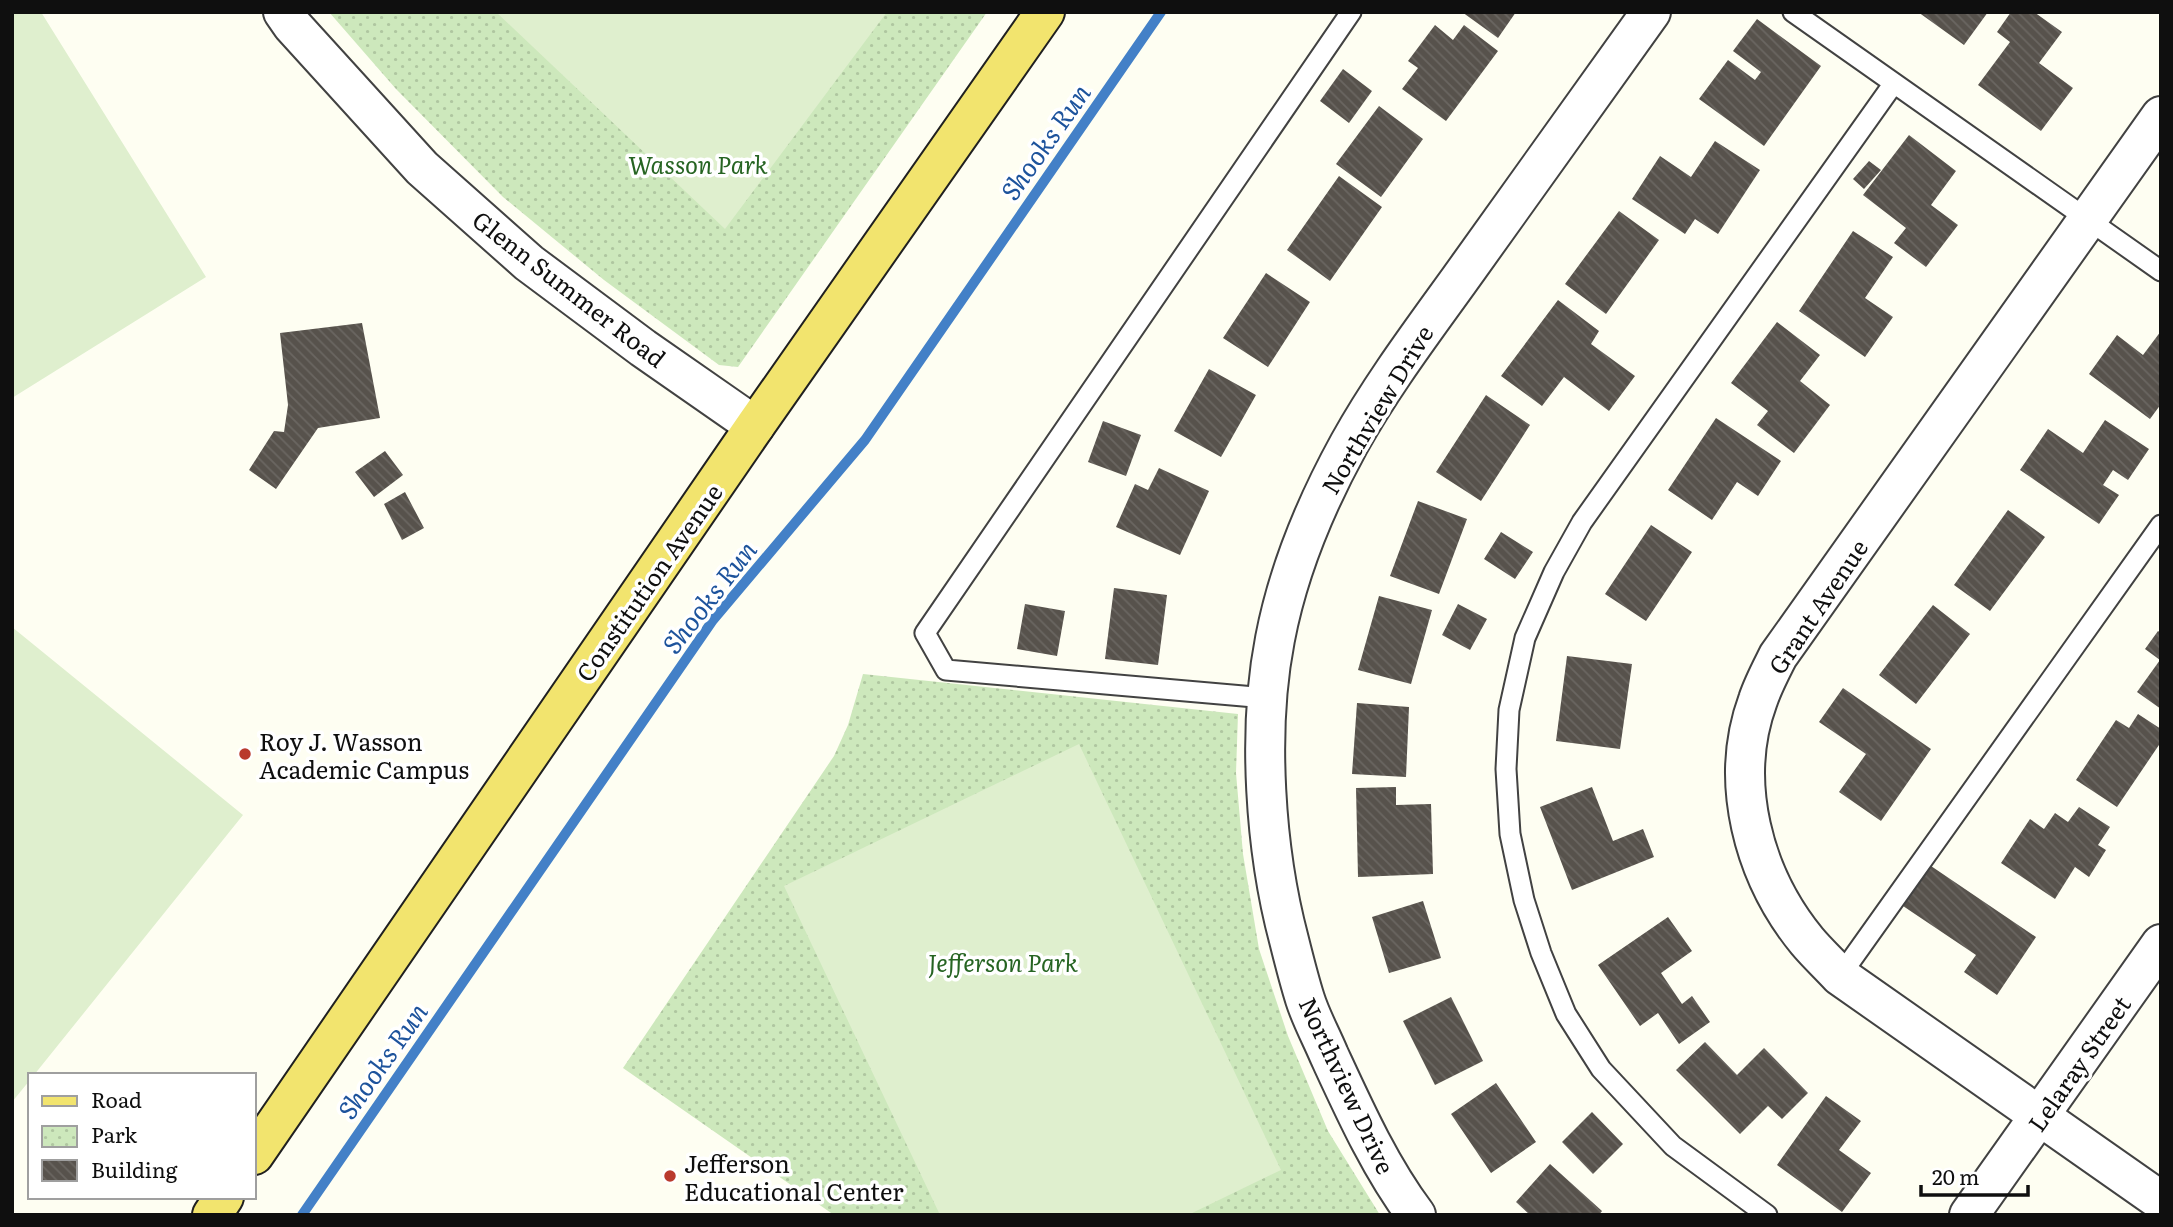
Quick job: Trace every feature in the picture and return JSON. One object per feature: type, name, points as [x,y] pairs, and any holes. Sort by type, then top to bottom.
[{"type":"main road","name":"Constitution Avenue","points":[[256,1152],[755,426],[1045,12]]},
{"type":"main road","points":[[212,1215],[224,1199]]},
{"type":"street","name":"Glenn Summer Road","points":[[283,12],[422,168],[529,263],[643,348],[755,426]]},
{"type":"street","name":"Northview Drive","points":[[1416,1215],[1400,1194],[1364,1126],[1306,1002],[1281,910],[1271,844],[1266,766],[1266,698],[1275,638],[1294,568],[1320,501],[1350,443],[1390,378],[1651,12]]},
{"type":"street","name":"Grant Avenue","points":[[2161,116],[1778,656],[1757,700],[1745,754],[1746,807],[1758,853],[1779,899],[1806,939],[1840,976],[2161,1201]]},
{"type":"street","name":"Lelaray Street","points":[[1969,1215],[2161,944]]},
{"type":"lane","points":[[1266,698],[946,670],[925,633],[1351,12]]},
{"type":"lane","points":[[1793,12],[2161,271]]},
{"type":"lane","points":[[1767,1215],[1673,1146],[1601,1069],[1566,1014],[1528,913],[1510,834],[1506,769],[1509,709],[1525,638],[1554,572],[1582,522],[1894,83]]},
{"type":"lane","points":[[1840,976],[2161,525]]},
{"type":"green space","points":[[12,12],[41,12],[206,277],[12,398]]},
{"type":"green space","name":"Wasson Park","points":[[329,12],[987,12],[738,367],[719,365],[604,280],[503,197],[396,89]]},
{"type":"green space","points":[[496,12],[887,12],[725,229]]},
{"type":"green space","points":[[12,627],[243,815],[36,1073],[28,1073],[28,1082],[12,1102]]},
{"type":"green space","name":"Jefferson Park","points":[[863,674],[1238,714],[1236,773],[1243,854],[1259,949],[1288,1036],[1328,1131],[1380,1215],[834,1215],[623,1068],[834,756],[848,725]]},
{"type":"green space","points":[[1079,744],[1281,1170],[1188,1215],[940,1215],[784,886]]},
{"type":"building","points":[[1462,12],[1516,12],[1498,38]]},
{"type":"building","points":[[1918,12],[1988,12],[1964,45]]},
{"type":"building","points":[[2011,12],[2034,12],[2062,32],[2039,63],[2073,88],[2041,131],[1978,85],[2010,42],[1997,32]]},
{"type":"building","points":[[1757,19],[1821,66],[1764,146],[1699,99],[1728,60],[1755,80],[1761,72],[1733,51]]},
{"type":"building","points":[[1435,25],[1453,40],[1464,25],[1498,51],[1446,121],[1402,89],[1418,68],[1408,61]]},
{"type":"building","points":[[1343,69],[1372,91],[1349,123],[1320,101]]},
{"type":"building","points":[[1379,106],[1423,139],[1381,197],[1336,164]]},
{"type":"building","points":[[1909,135],[1956,171],[1931,205],[1958,225],[1926,267],[1894,243],[1906,228],[1863,195]]},
{"type":"building","points":[[1715,141],[1760,170],[1718,234],[1695,219],[1685,234],[1632,199],[1660,156],[1691,177]]},
{"type":"building","points":[[1869,161],[1881,170],[1864,189],[1853,179]]},
{"type":"building","points":[[1339,176],[1382,207],[1330,281],[1287,250]]},
{"type":"building","points":[[1619,211],[1659,240],[1606,314],[1565,284]]},
{"type":"building","points":[[1853,231],[1893,257],[1865,298],[1893,317],[1865,357],[1799,311]]},
{"type":"building","points":[[1266,273],[1310,302],[1268,367],[1223,338]]},
{"type":"building","points":[[1558,300],[1599,331],[1591,344],[1635,376],[1609,411],[1564,377],[1542,406],[1501,376]]},
{"type":"building","points":[[1777,322],[1820,355],[1800,381],[1830,405],[1794,453],[1757,425],[1768,411],[1731,383]]},
{"type":"building","points":[[362,323],[380,418],[318,428],[276,489],[249,470],[274,431],[284,432],[288,405],[280,333]]},
{"type":"building","points":[[2161,331],[2161,404],[2150,419],[2089,374],[2117,335],[2143,355]]},
{"type":"building","points":[[1209,369],[1256,395],[1221,457],[1174,431]]},
{"type":"building","points":[[1486,395],[1530,425],[1481,501],[1436,472]]},
{"type":"building","points":[[1716,418],[1781,461],[1758,496],[1737,482],[1712,520],[1668,490]]},
{"type":"building","points":[[2105,420],[2149,449],[2128,480],[2113,470],[2103,485],[2119,495],[2099,524],[2020,470],[2048,429],[2083,453]]},
{"type":"building","points":[[1103,421],[1141,435],[1126,476],[1088,462]]},
{"type":"building","points":[[385,451],[403,475],[374,497],[355,472]]},
{"type":"building","points":[[1159,468],[1209,491],[1180,555],[1116,527],[1135,484],[1148,490]]},
{"type":"building","points":[[405,492],[424,528],[402,540],[384,504]]},
{"type":"building","points":[[1418,501],[1467,519],[1439,594],[1390,576]]},
{"type":"building","points":[[2008,510],[2045,537],[1990,611],[1954,585]]},
{"type":"building","points":[[1651,525],[1692,552],[1646,621],[1605,594]]},
{"type":"building","points":[[1501,532],[1533,552],[1515,579],[1484,559]]},
{"type":"building","points":[[1114,588],[1167,595],[1158,665],[1105,659]]},
{"type":"building","points":[[1379,596],[1432,610],[1411,684],[1358,670]]},
{"type":"building","points":[[1025,604],[1065,611],[1057,656],[1017,649]]},
{"type":"building","points":[[1458,604],[1487,619],[1470,650],[1442,635]]},
{"type":"building","points":[[1933,605],[1970,634],[1916,704],[1879,675]]},
{"type":"building","points":[[2158,631],[2161,633],[2161,709],[2137,692],[2160,660],[2145,649]]},
{"type":"building","points":[[1567,656],[1632,664],[1620,749],[1556,741]]},
{"type":"building","points":[[1843,688],[1931,749],[1881,821],[1839,792],[1866,754],[1819,722]]},
{"type":"building","points":[[1357,703],[1409,707],[1406,777],[1352,774]]},
{"type":"building","points":[[2138,714],[2161,729],[2161,742],[2117,807],[2076,780],[2116,720],[2129,728]]},
{"type":"building","points":[[1396,787],[1396,805],[1431,804],[1433,874],[1358,877],[1356,788]]},
{"type":"building","points":[[1592,787],[1613,841],[1643,829],[1654,857],[1572,890],[1540,807]]},
{"type":"building","points":[[2079,807],[2110,827],[2098,845],[2106,850],[2089,877],[2075,867],[2055,899],[2001,863],[2030,819],[2044,829],[2055,813],[2068,822]]},
{"type":"building","points":[[1931,866],[2036,937],[1997,995],[1964,972],[1976,955],[1903,906]]},
{"type":"building","points":[[1423,901],[1441,958],[1389,973],[1372,917]]},
{"type":"building","points":[[1668,917],[1692,951],[1661,973],[1682,1004],[1692,996],[1710,1022],[1679,1044],[1658,1013],[1640,1026],[1598,965]]},
{"type":"building","points":[[1451,997],[1483,1061],[1435,1085],[1403,1021]]},
{"type":"building","points":[[1705,1042],[1737,1075],[1764,1048],[1808,1093],[1782,1119],[1768,1106],[1740,1134],[1676,1070]]},
{"type":"building","points":[[1496,1083],[1536,1142],[1491,1173],[1451,1114]]},
{"type":"building","points":[[1826,1096],[1861,1121],[1839,1150],[1871,1173],[1842,1212],[1777,1165]]},
{"type":"building","points":[[1592,1112],[1623,1144],[1593,1174],[1562,1142]]},
{"type":"building","points":[[1550,1164],[1602,1211],[1599,1215],[1530,1215],[1516,1202]]},
{"type":"waterway","name":"Shooks Run","points":[[302,1215],[713,620],[865,440],[1161,12]]},
{"type":"place","name":"Roy J. Wasson Academic Campus","points":[[245,754]]},
{"type":"place","name":"Jefferson Educational Center","points":[[670,1176]]}]
